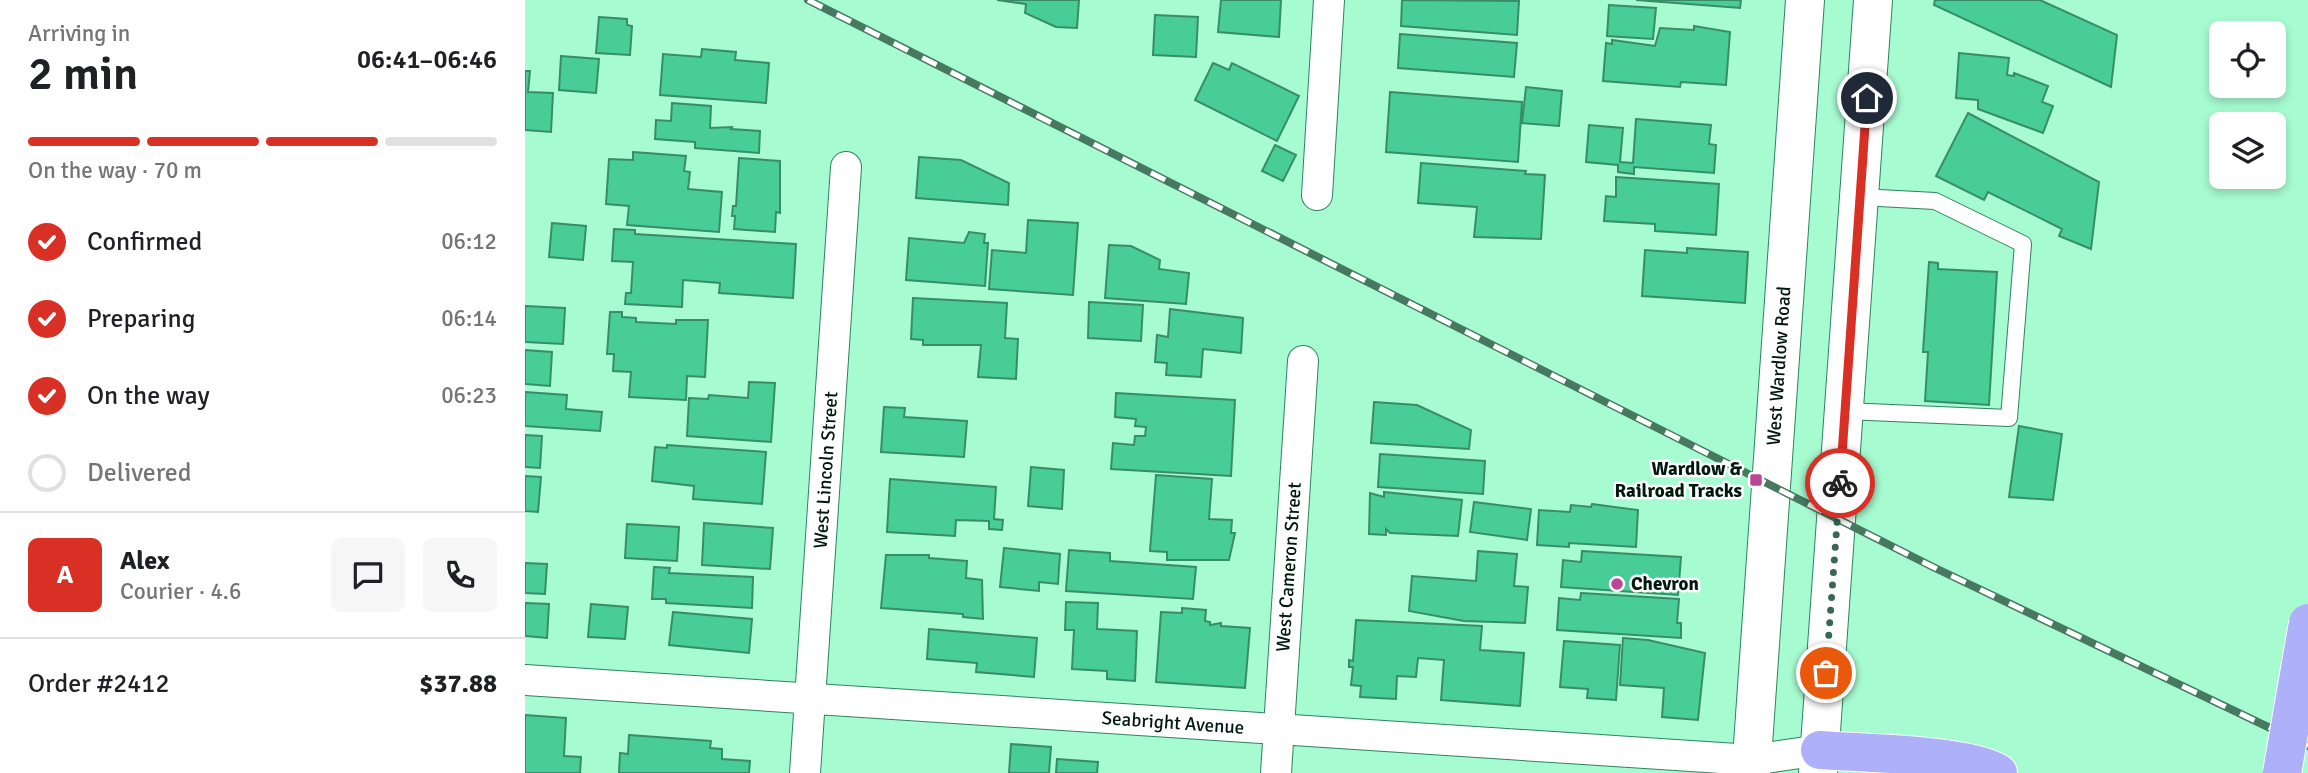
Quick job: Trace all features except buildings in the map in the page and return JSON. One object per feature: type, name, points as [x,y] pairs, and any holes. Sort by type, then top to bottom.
[{"type":"highway","points":[[2282,773],[2308,622]]},
{"type":"highway","points":[[1819,762],[1961,761],[1987,766],[1998,773]]},
{"type":"main road","name":"West Wardlow Road","points":[[1751,766],[1805,0]]},
{"type":"main road","points":[[1819,762],[1873,0]]},
{"type":"street","points":[[1317,194],[1329,0]]},
{"type":"street","name":"West Lincoln Street","points":[[805,773],[846,167]]},
{"type":"street","name":"West Cameron Street","points":[[1276,773],[1303,360]]},
{"type":"street","name":"Seabright Avenue","points":[[525,680],[1279,730],[1751,766],[1819,762]]},
{"type":"lane","points":[[1845,411],[2009,418],[2023,244],[1935,201],[1860,197]]},
{"type":"railway","points":[[808,0],[1933,567],[2308,746]]},
{"type":"way so far","points":[[1826,673],[1840,483]]},
{"type":"place","name":"Wardlow & Railroad Tracks","points":[[1756,480]]},
{"type":"place","name":"Chevron","points":[[1617,584]]},
{"type":"route","points":[[1840,483],[1867,98]]}]
